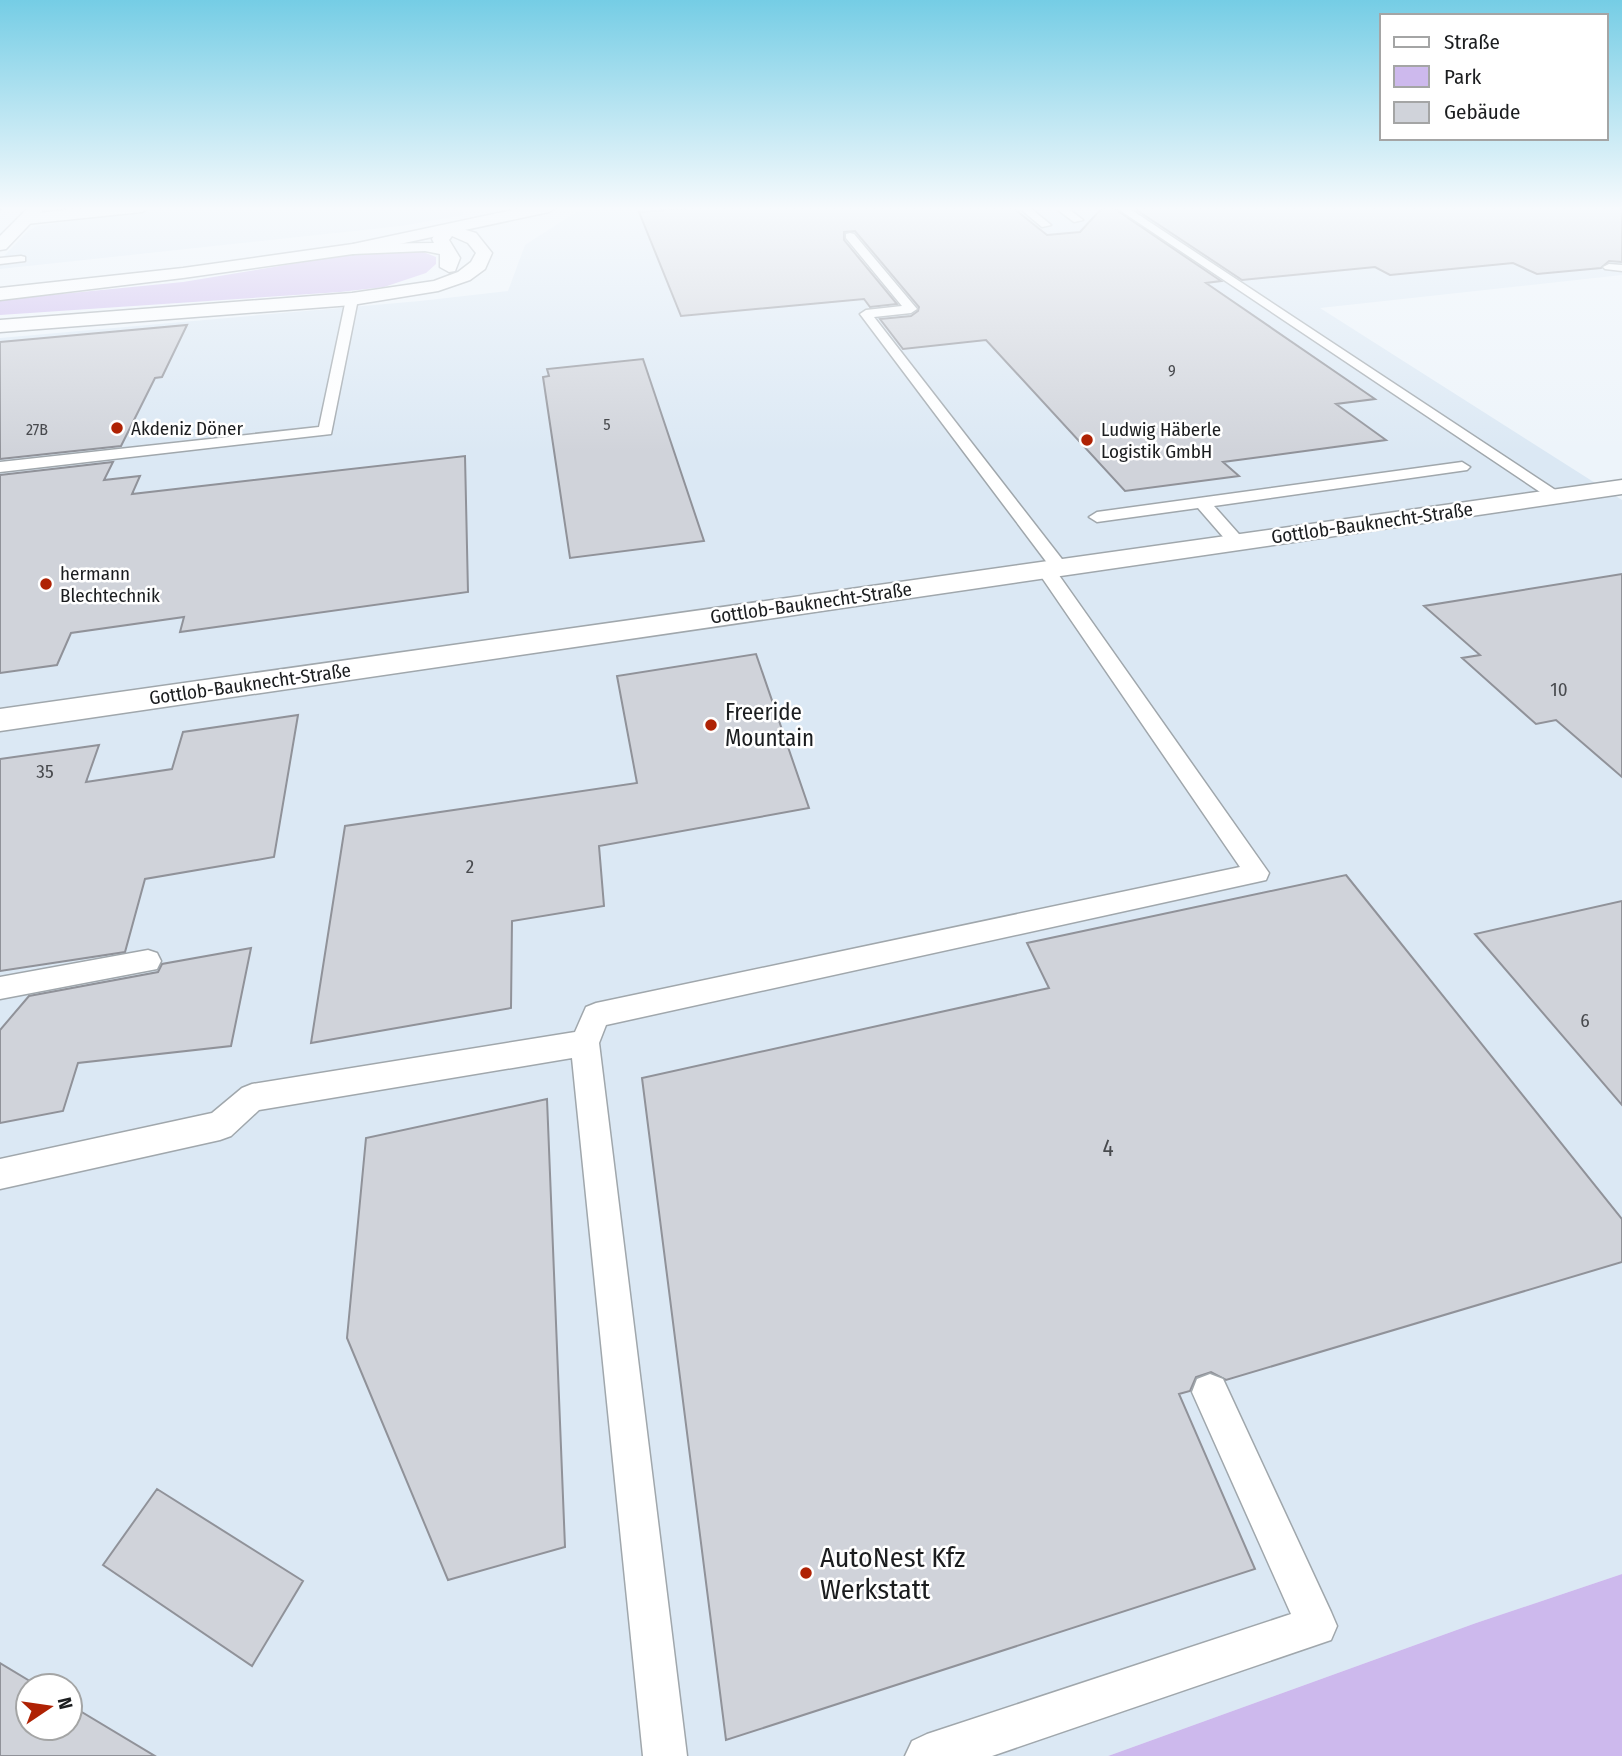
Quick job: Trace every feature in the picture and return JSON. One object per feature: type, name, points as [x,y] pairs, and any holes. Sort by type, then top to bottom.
[{"type":"street","points":[[0,294],[45,289]]},
{"type":"street","points":[[387,294],[401,289]]},
{"type":"street","points":[[0,326],[352,299],[419,289]]},
{"type":"street","name":"Gottlob-Bauknecht-Straße","points":[[0,720],[1622,487]]},
{"type":"lane","points":[[664,1756],[585,1044],[596,1015],[1257,873],[1052,568],[866,314],[911,309],[894,289]]},
{"type":"lane","points":[[1244,289],[1558,496]]},
{"type":"lane","points":[[0,467],[326,431],[352,299]]},
{"type":"lane","points":[[1097,517],[1462,467]]},
{"type":"lane","points":[[1202,502],[1237,542]]},
{"type":"lane","points":[[0,988],[149,961]]},
{"type":"lane","points":[[0,1174],[220,1126],[252,1098],[585,1044]]},
{"type":"lane","points":[[927,1756],[1317,1626],[1210,1392]]},
{"type":"shaded area","points":[[509,289],[1494,289],[1320,308],[1622,500],[1622,1574],[1476,1623],[1108,1756],[0,1756],[0,338],[420,301]]},
{"type":"green space","points":[[112,289],[367,289],[0,315],[0,300]]},
{"type":"green space","points":[[1622,1574],[1622,1756],[1108,1756],[1476,1623]]},
{"type":"building","points":[[670,289],[885,289],[897,304],[870,307],[864,299],[681,316]]},
{"type":"building","points":[[904,289],[1215,289],[1375,399],[1336,404],[1386,440],[1223,462],[1239,476],[1125,491],[986,340],[903,349],[880,319],[911,316],[919,307]]},
{"type":"building","points":[[187,325],[162,377],[155,378],[121,446],[0,459],[0,342]]},
{"type":"building","points":[[643,359],[704,541],[570,558],[543,377],[549,376],[547,369]]},
{"type":"building","points":[[465,456],[468,592],[180,632],[184,617],[71,633],[57,665],[0,673],[0,475],[113,462],[104,480],[140,476],[132,494]]},
{"type":"building","points":[[1622,574],[1622,777],[1556,720],[1536,724],[1462,658],[1480,655],[1424,606]]},
{"type":"building","points":[[756,654],[809,808],[599,846],[604,906],[512,921],[511,1008],[311,1043],[345,826],[637,783],[617,676]]},
{"type":"building","points":[[298,715],[274,857],[145,879],[125,952],[0,971],[0,759],[99,745],[86,782],[172,769],[183,732]]},
{"type":"building","points":[[1346,875],[1622,1219],[1622,1262],[1226,1380],[1211,1372],[1196,1377],[1190,1391],[1179,1394],[1255,1569],[726,1740],[642,1078],[1049,988],[1027,943]]},
{"type":"building","points":[[1622,901],[1622,1105],[1475,934]]},
{"type":"building","points":[[251,948],[231,1046],[78,1063],[63,1111],[0,1123],[0,1030],[29,996],[158,972],[162,964]]},
{"type":"building","points":[[547,1099],[565,1547],[448,1580],[347,1338],[366,1138]]},
{"type":"building","points":[[157,1489],[303,1581],[252,1666],[103,1565]]},
{"type":"building","points":[[0,1663],[15,1672],[14,1742],[84,1742],[84,1713],[155,1756],[0,1756]]},
{"type":"place","name":"Akdeniz Döner","points":[[117,428]]},
{"type":"place","name":"Ludwig Häberle Logistik GmbH","points":[[1087,440]]},
{"type":"place","name":"hermann Blechtechnik","points":[[46,584]]},
{"type":"place","name":"Freeride Mountain","points":[[711,725]]},
{"type":"place","name":"AutoNest Kfz Werkstatt","points":[[806,1573]]}]
